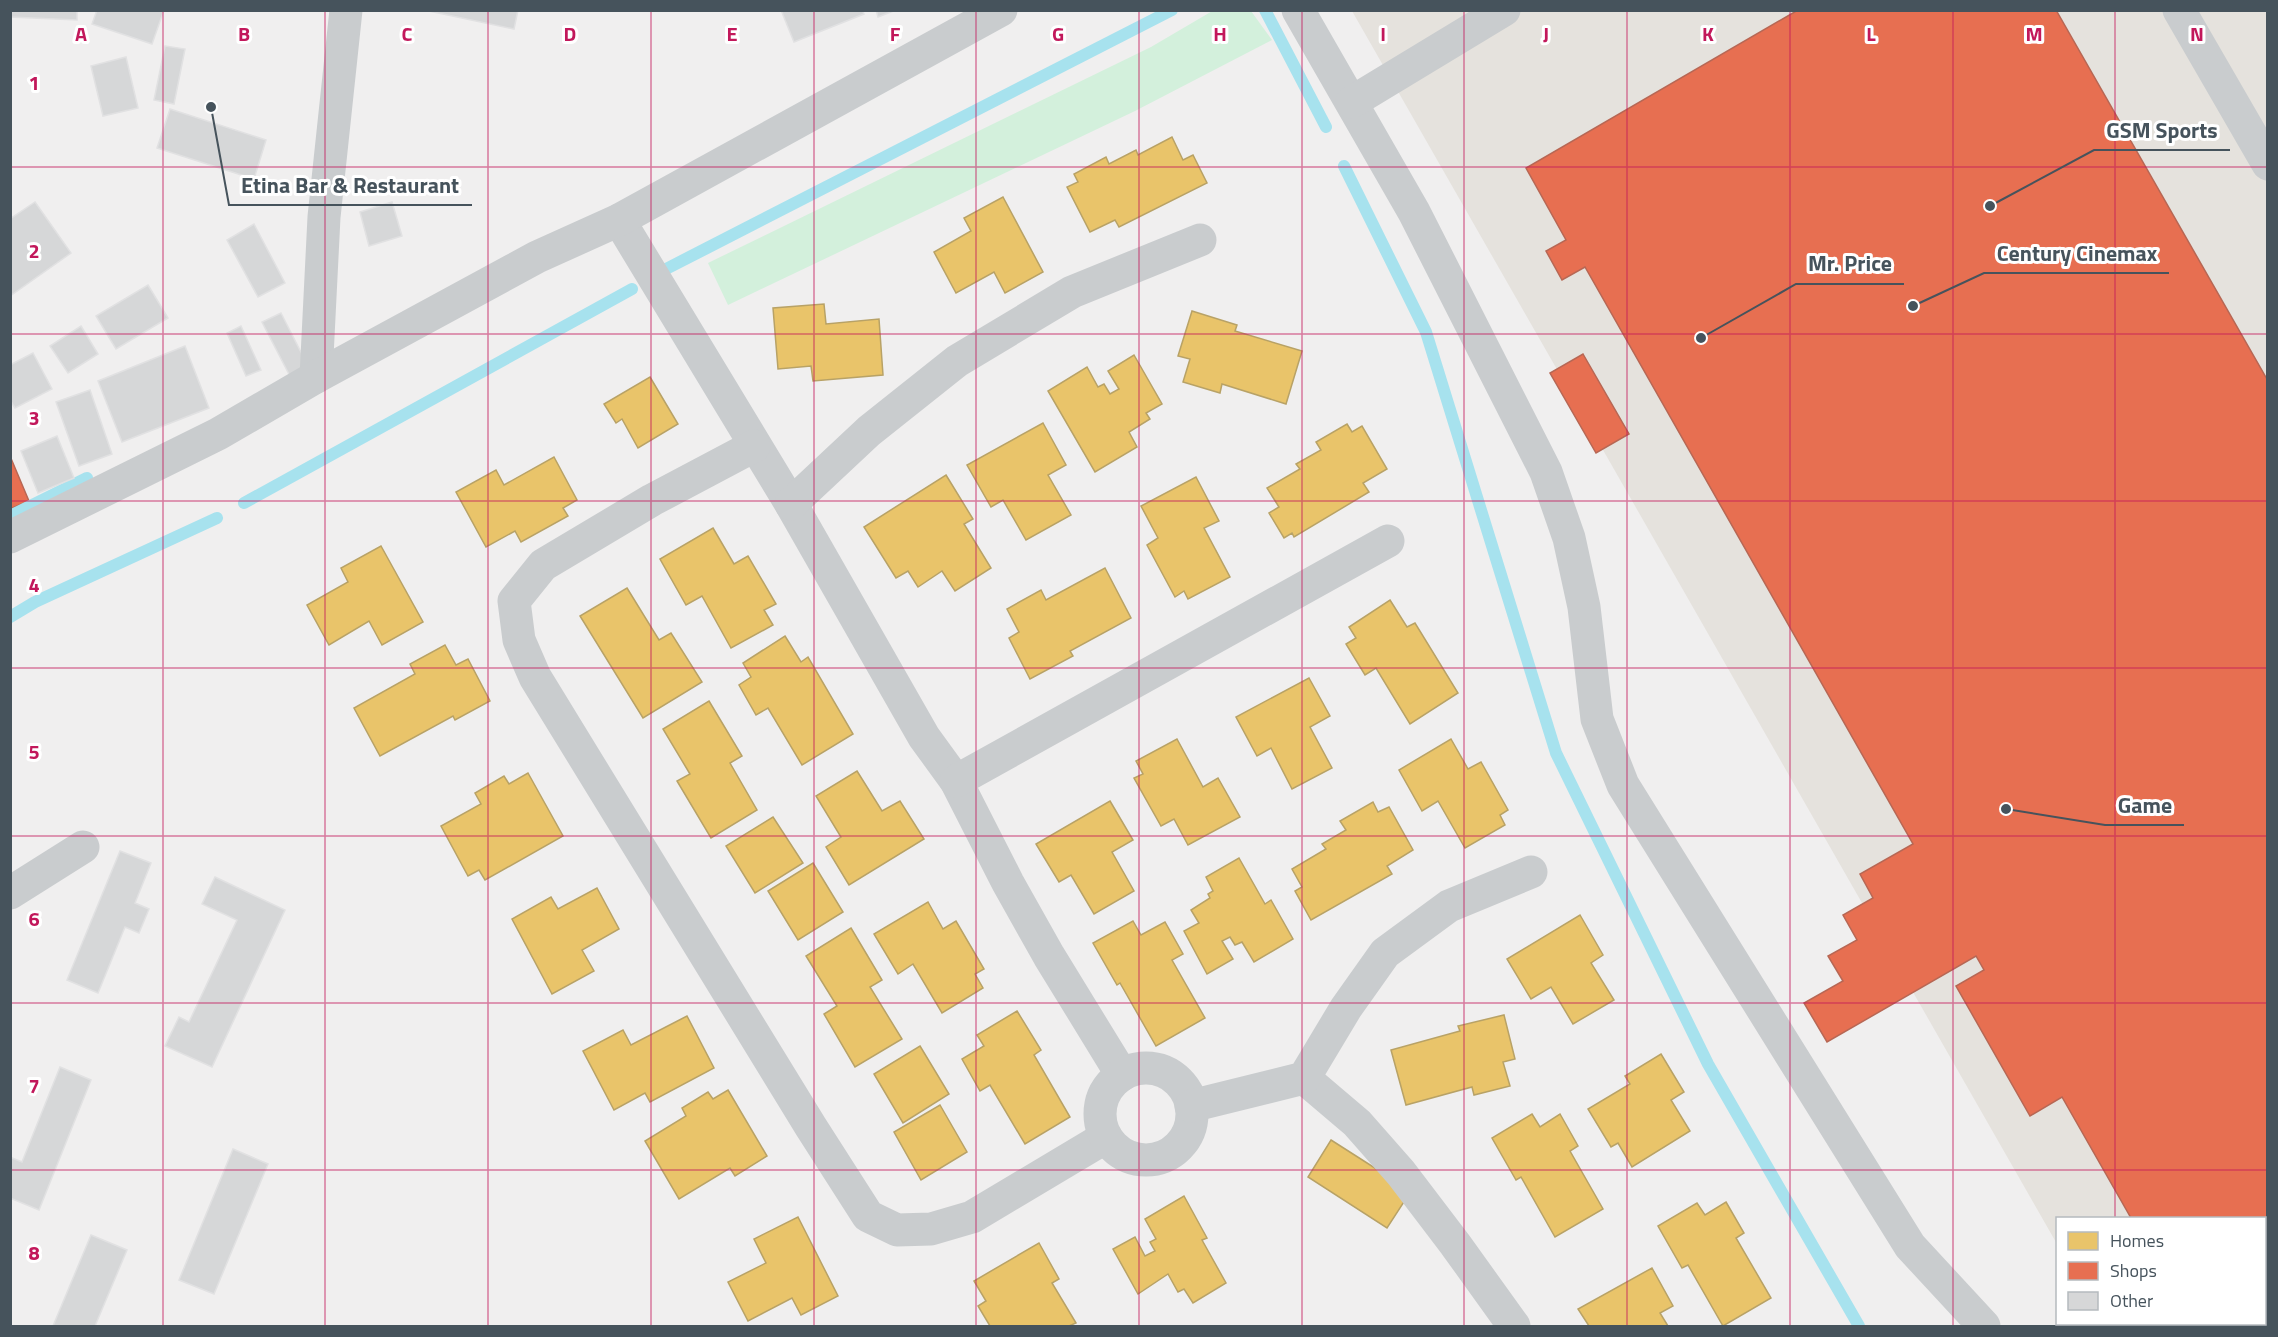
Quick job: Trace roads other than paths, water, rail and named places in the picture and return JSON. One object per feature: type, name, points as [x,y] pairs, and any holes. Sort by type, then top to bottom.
[{"type":"street","points":[[316,377],[324,217],[346,10]]},
{"type":"street","points":[[10,537],[218,434],[316,377],[537,257],[619,220],[1000,10]]},
{"type":"street","points":[[1298,10],[1414,212],[1546,472],[1569,538],[1584,607],[1597,719],[1623,785],[1910,1246],[1984,1326]]},
{"type":"street","points":[[1352,102],[1504,10]]},
{"type":"street","points":[[2179,10],[2268,164]]},
{"type":"street","points":[[619,220],[791,504],[924,737],[956,782],[1008,884],[1122,1075]]},
{"type":"street","points":[[791,504],[869,431],[957,361],[1072,292],[1200,240]]},
{"type":"street","points":[[754,446],[652,500],[543,565],[514,601],[519,640],[535,677],[868,1216],[897,1230],[931,1229],[972,1217],[1106,1137]]},
{"type":"street","points":[[956,782],[1388,542]]},
{"type":"street","points":[[10,893],[83,847]]},
{"type":"street","points":[[1191,1106],[1304,1078],[1346,1008],[1384,953],[1449,906],[1531,872]]},
{"type":"street","points":[[1139,1068],[1156,1069],[1165,1072],[1185,1089],[1191,1106],[1191,1120],[1187,1134],[1179,1146],[1168,1155],[1140,1160],[1115,1149],[1106,1137],[1101,1120],[1101,1103],[1109,1087],[1122,1075],[1139,1068]]},
{"type":"street","points":[[1304,1078],[1357,1123],[1401,1173],[1514,1326]]},
{"type":"waterway","points":[[666,269],[1172,10]]},
{"type":"waterway","points":[[1265,10],[1326,127]]},
{"type":"waterway","points":[[1344,166],[1426,332],[1556,753],[1708,1064],[1859,1326]]},
{"type":"waterway","points":[[244,503],[632,289]]},
{"type":"waterway","points":[[10,516],[87,478]]},
{"type":"waterway","points":[[10,617],[35,602],[217,518]]},
{"type":"place","name":"Etina Bar & Restaurant","points":[[211,107]]},
{"type":"place","name":"GSM Sports","points":[[1990,206]]},
{"type":"place","name":"Century Cinemax","points":[[1913,306]]},
{"type":"place","name":"Mr. Price","points":[[1701,338]]},
{"type":"place","name":"Game","points":[[2006,809]]}]
